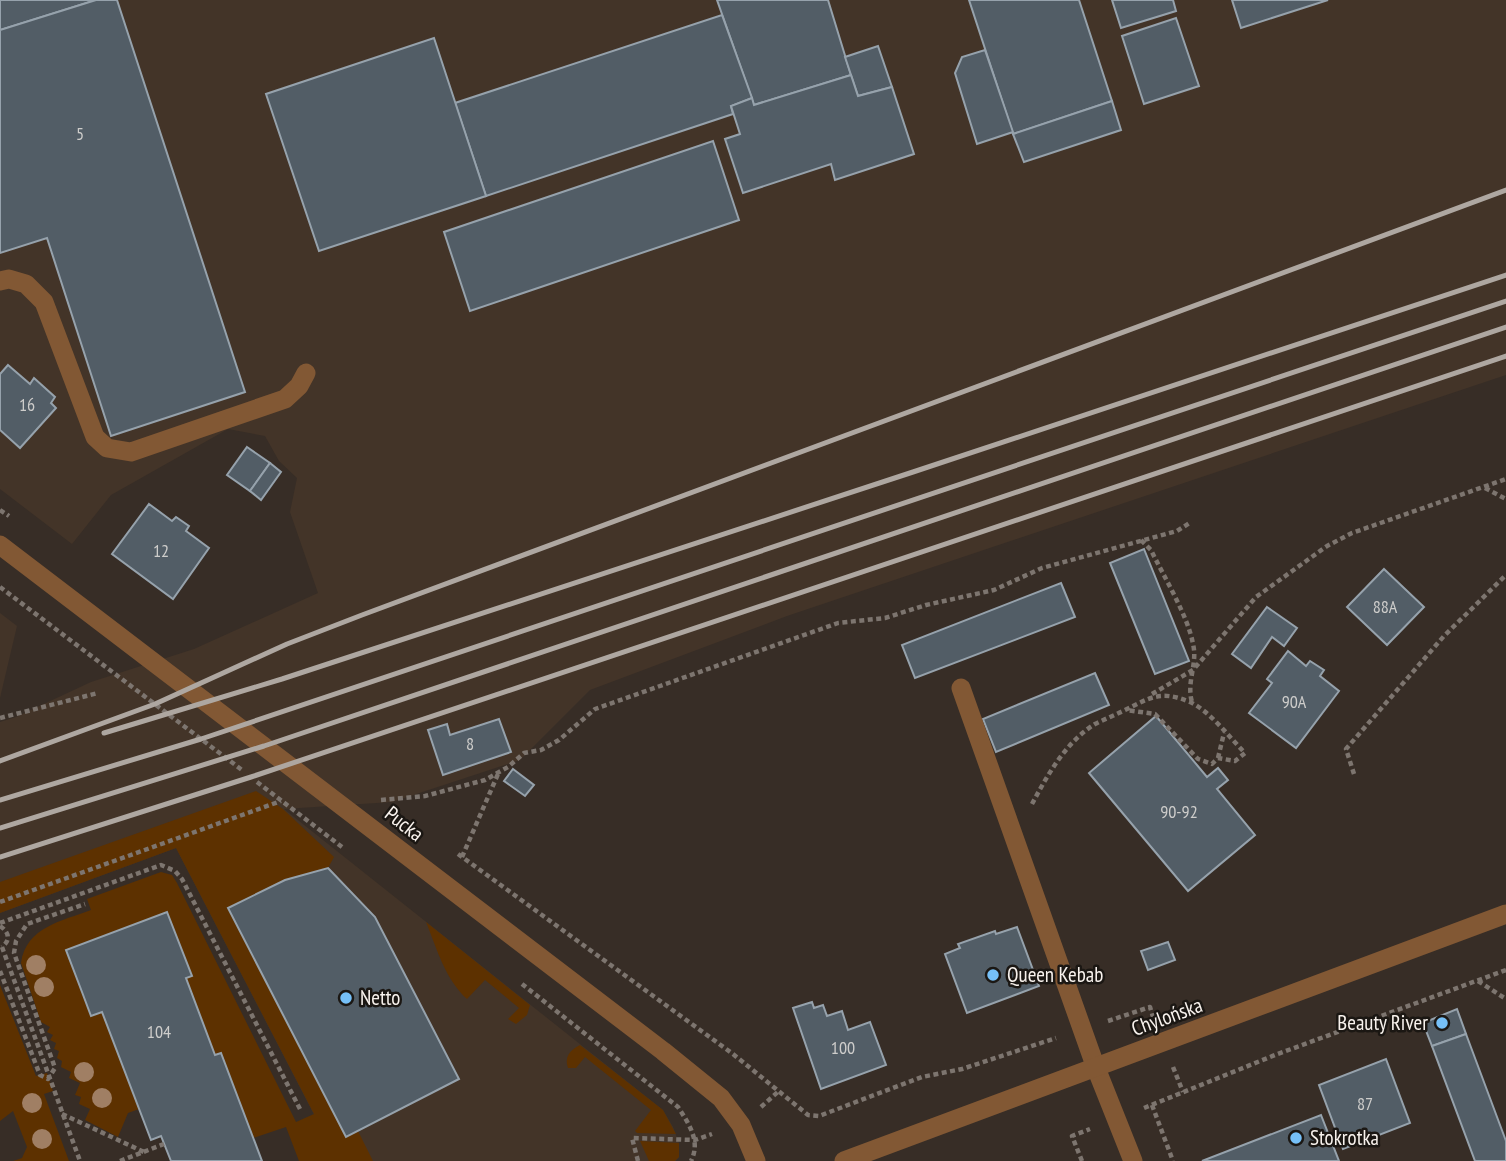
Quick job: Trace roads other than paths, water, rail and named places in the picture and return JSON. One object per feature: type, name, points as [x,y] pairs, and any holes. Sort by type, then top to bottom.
[{"type":"street","points":[[0,281],[9,279],[26,284],[44,302],[95,437],[107,448],[131,452],[285,399],[299,386],[306,373]]},
{"type":"street","name":"Pucka","points":[[0,545],[721,1098],[741,1125],[756,1161]]},
{"type":"street","points":[[961,688],[1096,1068],[1133,1161]]},
{"type":"street","name":"Chylońska","points":[[844,1161],[1506,914]]},
{"type":"railway","points":[[0,761],[155,704],[287,644],[362,615],[1506,190]]},
{"type":"railway","points":[[104,733],[282,679],[1506,275]]},
{"type":"railway","points":[[0,800],[201,739],[1506,301]]},
{"type":"railway","points":[[0,828],[264,746],[1506,327]]},
{"type":"railway","points":[[0,857],[251,777],[1506,356]]},
{"type":"place","name":"Queen Kebab","points":[[993,975]]},
{"type":"place","name":"Netto","points":[[346,998]]},
{"type":"place","name":"Beauty River","points":[[1442,1023]]},
{"type":"place","name":"Stokrotka","points":[[1296,1138]]}]
